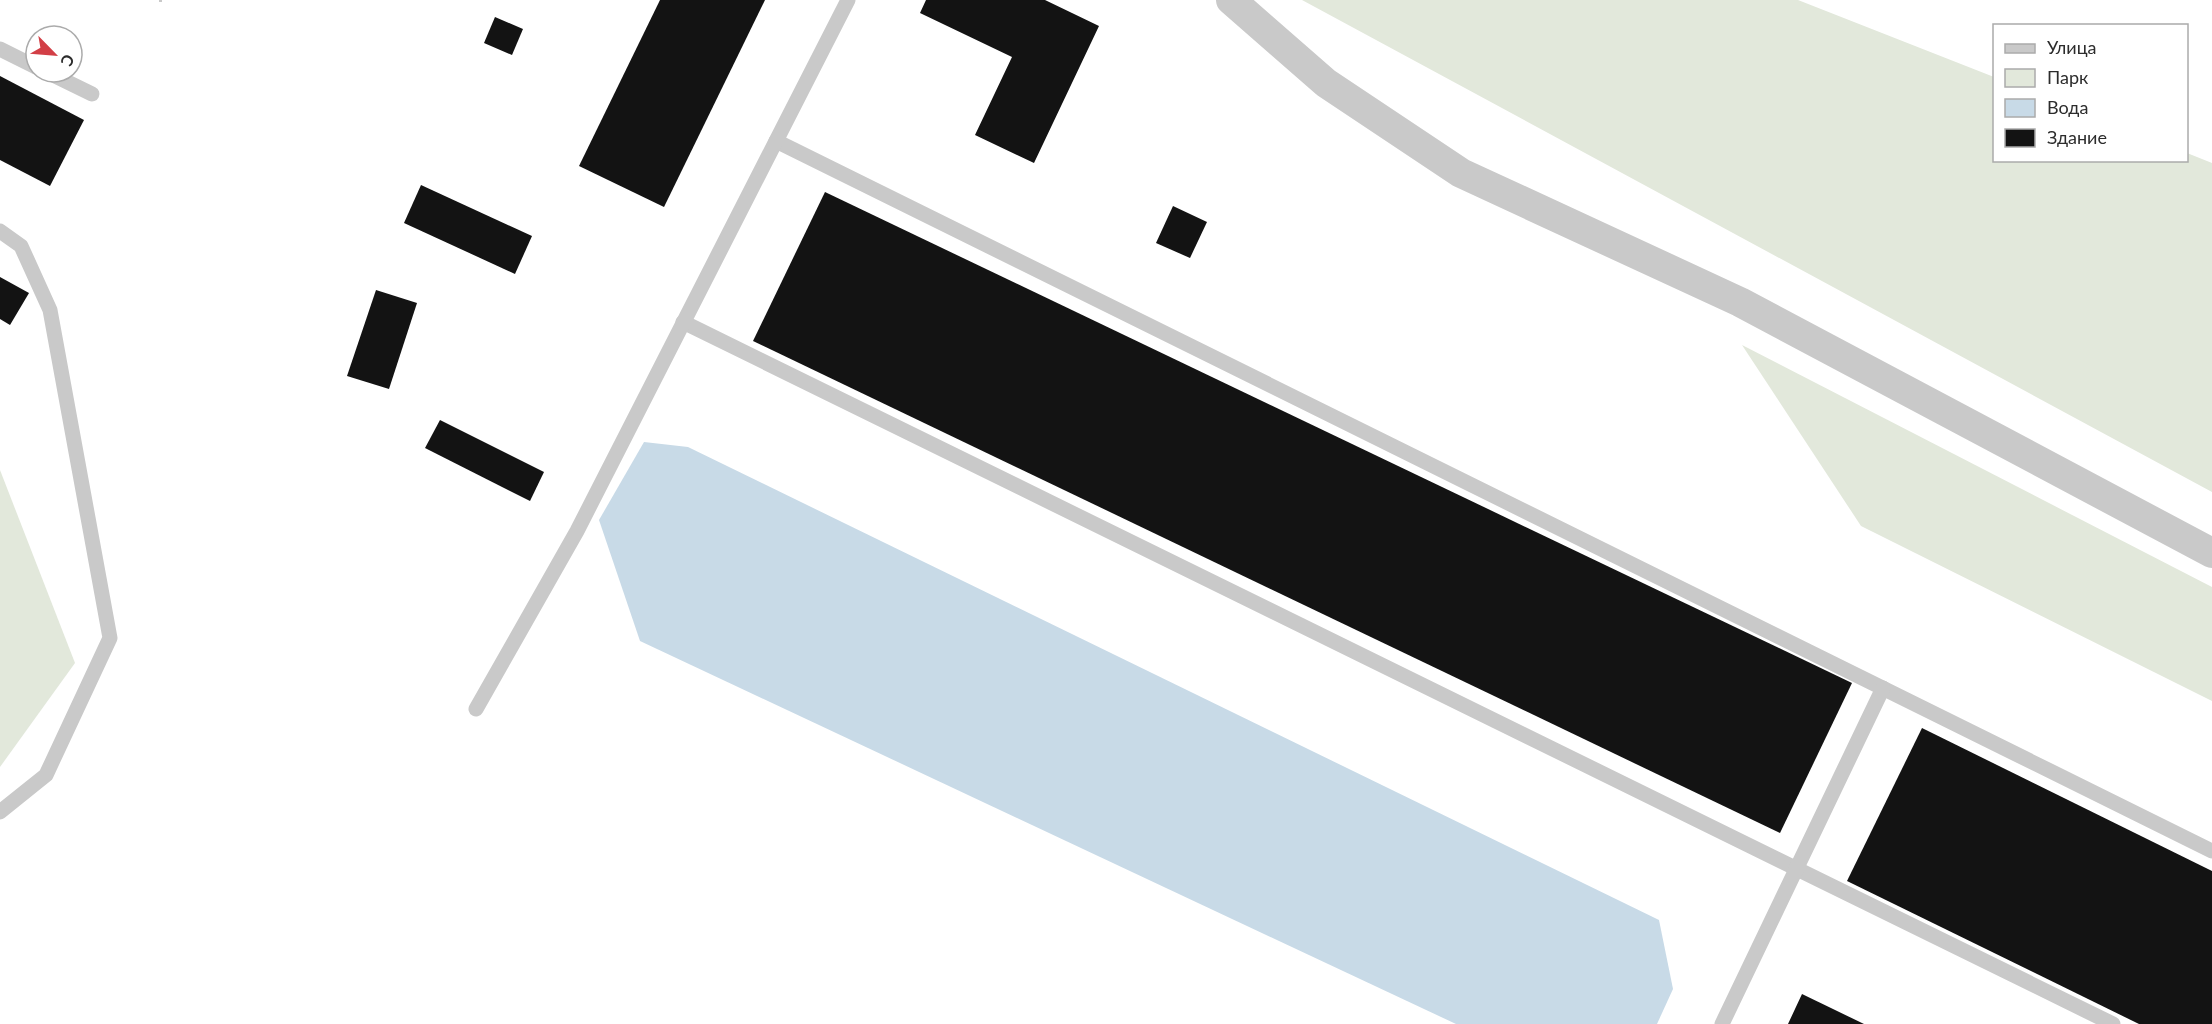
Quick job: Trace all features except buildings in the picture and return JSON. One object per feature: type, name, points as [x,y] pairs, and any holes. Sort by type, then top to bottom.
[{"type":"street","points":[[1231,0],[1326,84],[1461,173],[1740,302],[2212,553]]},
{"type":"lane","points":[[476,709],[577,531],[848,0]]},
{"type":"lane","points":[[0,49],[24,61]]},
{"type":"lane","points":[[72,84],[92,94]]},
{"type":"lane","points":[[776,141],[2212,851]]},
{"type":"lane","points":[[0,231],[21,246],[50,310],[110,638],[46,775],[0,812]]},
{"type":"lane","points":[[683,322],[2113,1024]]},
{"type":"lane","points":[[1722,1024],[1883,688]]},
{"type":"green space","points":[[1302,0],[1798,0],[1993,77],[1993,162],[2188,162],[2188,153],[2212,163],[2212,492]]},
{"type":"green space","points":[[1742,345],[2212,587],[2212,701],[1861,526]]},
{"type":"green space","points":[[0,470],[75,663],[0,767]]},
{"type":"water","points":[[644,442],[688,447],[1659,920],[1673,989],[1657,1024],[1456,1024],[640,641],[599,520]]}]
